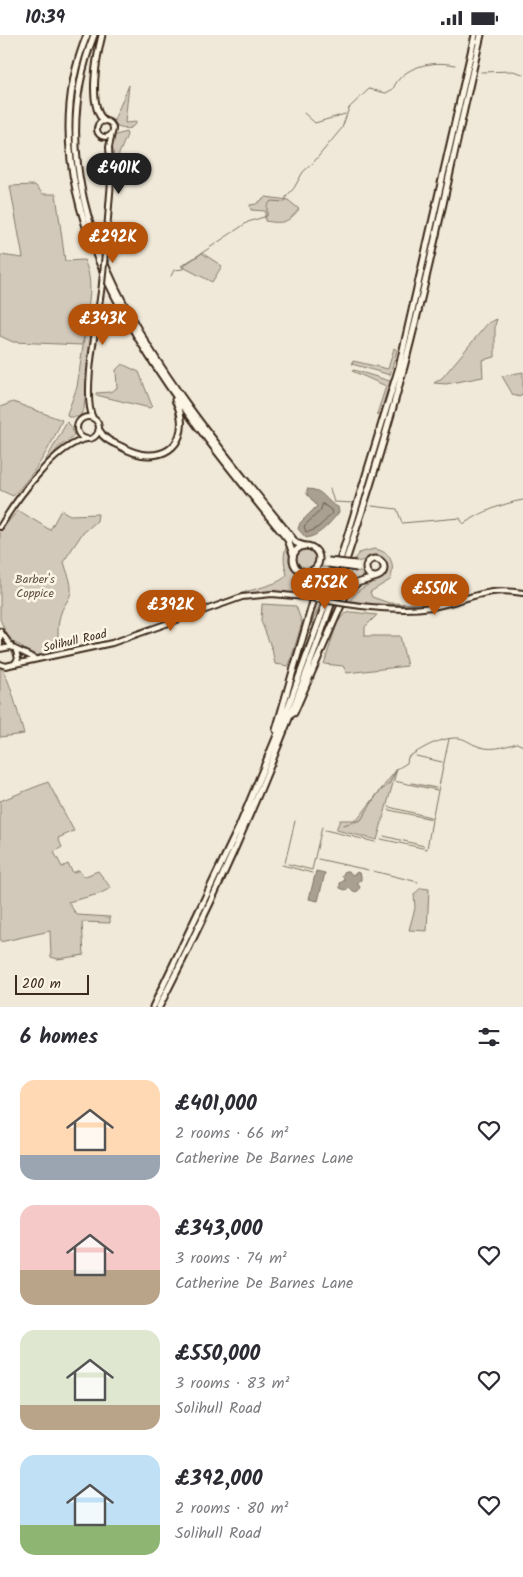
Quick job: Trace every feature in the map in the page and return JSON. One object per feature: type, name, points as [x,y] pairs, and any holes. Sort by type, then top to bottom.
[{"type":"highway","points":[[87,35],[78,65],[70,107],[69,151],[74,190],[84,224],[98,260],[181,413],[182,427],[176,442],[163,452],[145,455],[111,442],[99,430]]},
{"type":"highway","points":[[94,35],[80,83],[75,134],[80,186],[94,239],[139,328],[186,403],[215,443],[296,543],[313,549],[328,563]]},
{"type":"highway","points":[[102,35],[97,62],[95,93],[97,113],[104,121]]},
{"type":"highway","points":[[153,1007],[239,827],[267,760],[334,580],[383,423],[423,267],[475,35]]},
{"type":"highway","points":[[160,1007],[244,828],[285,728],[347,557],[386,433],[426,277],[480,35]]},
{"type":"highway","points":[[152,358],[192,419],[288,540],[294,554],[294,565],[312,581],[315,595],[267,760]]},
{"type":"highway","points":[[294,554],[299,548],[304,547]]},
{"type":"highway","points":[[316,567],[318,555]]},
{"type":"highway","points":[[285,728],[302,699],[346,594],[357,583],[377,577],[383,571],[383,564],[376,559],[356,566],[328,563],[316,567],[310,572],[302,572]]},
{"type":"highway","points":[[367,573],[366,567],[369,562]]},
{"type":"highway","points":[[356,566],[377,577]]},
{"type":"main road","points":[[73,442],[95,437],[99,430],[97,421],[93,418],[89,408],[92,356],[102,284],[111,181],[109,147],[112,124],[104,121],[97,128],[109,147]]},
{"type":"main road","points":[[102,136],[107,137],[112,133]]},
{"type":"main road","points":[[0,527],[43,469],[73,442],[78,431],[78,423],[89,408]]},
{"type":"main road","points":[[83,418],[93,418]]},
{"type":"main road","points":[[78,431],[87,439]]},
{"type":"main road","name":"Solihull Road","points":[[0,664],[8,666],[22,661],[39,659],[117,641],[151,627],[187,618],[242,597],[272,594],[385,609],[439,605],[488,591],[523,593]]},
{"type":"main road","points":[[0,632],[0,645]]},
{"type":"main road","points":[[0,632],[14,648],[18,657],[15,664]]},
{"type":"main road","points":[[0,649],[5,646],[14,648]]},
{"type":"main road","name":"Solihull Road","points":[[14,648],[26,656],[39,659]]},
{"type":"green space","points":[[129,85],[125,123],[137,122],[132,127],[125,129],[117,127],[114,120]]},
{"type":"green space","points":[[126,132],[127,135],[119,154],[115,180],[112,180],[111,142],[116,135]]},
{"type":"green space","points":[[35,185],[43,194],[56,194],[65,261],[84,260],[89,274],[86,319],[92,325],[84,409],[79,417],[68,417],[67,414],[77,387],[85,332],[82,345],[13,342],[0,336],[0,255],[23,258],[10,186]]},
{"type":"green space","points":[[266,197],[288,200],[299,209],[288,220],[281,222],[265,221],[265,211],[251,210],[250,205],[256,204]]},
{"type":"green space","points":[[202,253],[222,266],[212,282],[181,266]]},
{"type":"green space","points":[[497,319],[495,325],[495,357],[482,360],[483,377],[446,384],[434,383],[442,378],[488,323]]},
{"type":"green space","points":[[394,348],[397,350],[390,375],[352,364],[353,361],[388,369]]},
{"type":"green space","points":[[122,364],[139,372],[152,406],[150,408],[96,395],[96,393],[110,392],[117,388],[116,370]]},
{"type":"green space","points":[[352,371],[390,381],[380,415],[377,414],[386,386]]},
{"type":"green space","points":[[523,372],[523,392],[520,397],[513,395],[502,376]]},
{"type":"green space","points":[[13,402],[62,420],[41,460],[13,496],[0,490],[0,407]]},
{"type":"green space","points":[[67,422],[72,427],[74,436],[59,447],[48,461],[46,460]]},
{"type":"green space","name":"Barber's Coppice","points":[[18,510],[50,530],[61,510],[70,515],[98,514],[97,521],[82,534],[64,561],[70,580],[71,592],[62,610],[58,626],[60,653],[31,656],[21,646],[9,640],[0,619],[0,532]]},
{"type":"green space","points":[[288,544],[291,554],[289,561],[305,583],[306,595],[274,591],[231,598],[278,582],[284,578],[287,574],[284,555]]},
{"type":"green space","points":[[306,548],[314,551],[317,559],[314,567],[306,570],[298,567],[295,559],[298,551]]},
{"type":"green space","points":[[374,549],[385,553],[391,560],[392,574],[390,580],[370,592],[372,597],[389,603],[420,604],[374,605],[348,602],[359,590],[384,576],[386,566],[380,558],[373,557],[352,562],[359,553]]},
{"type":"green space","points":[[322,567],[332,567],[324,596],[306,636],[316,597],[314,582],[309,575]]},
{"type":"green space","points":[[350,569],[363,573],[363,577],[345,592],[329,627],[327,626],[345,575],[350,576]]},
{"type":"green space","points":[[262,604],[296,606],[302,623],[289,666],[275,664],[272,649],[261,621]]},
{"type":"green space","points":[[352,612],[377,615],[365,627],[365,636],[400,636],[407,666],[347,673],[343,666],[324,664],[337,623],[344,614]]},
{"type":"green space","points":[[0,667],[11,688],[24,734],[0,737]]},
{"type":"green space","points":[[397,769],[377,840],[336,830],[340,820],[357,820]]},
{"type":"green space","points":[[48,782],[74,831],[58,838],[62,847],[54,852],[62,867],[68,864],[73,873],[79,870],[83,877],[98,871],[111,888],[99,894],[68,902],[77,915],[110,917],[110,923],[82,922],[84,955],[58,959],[51,957],[50,931],[0,942],[0,801]]},
{"type":"green space","points":[[421,888],[429,889],[427,931],[409,930],[415,908],[414,894]]},
{"type":"water","points":[[307,489],[321,493],[338,507],[339,512],[320,532],[306,538],[298,529],[300,523],[317,506],[307,494]]},
{"type":"water","points":[[316,871],[325,873],[318,901],[309,899]]},
{"type":"water","points":[[345,871],[349,871],[352,875],[358,872],[361,875],[361,880],[357,883],[360,887],[358,891],[353,892],[350,888],[345,890],[340,888],[340,883],[345,880],[342,876]]},
{"type":"waterway","points":[[171,276],[174,270],[183,269],[184,265],[248,222],[267,216],[267,206],[271,201],[285,202],[286,197],[294,188],[303,172],[313,163],[342,128],[349,108],[369,89],[386,93],[393,89],[397,81],[411,70],[428,64],[455,65]]},
{"type":"waterway","points":[[481,72],[513,71],[523,74]]},
{"type":"waterway","points":[[304,113],[315,123],[345,114]]},
{"type":"waterway","points":[[330,489],[334,502],[354,503]]},
{"type":"waterway","points":[[372,506],[397,509],[402,523],[460,518],[463,524],[492,509],[523,500]]},
{"type":"waterway","points":[[343,825],[361,820],[378,793],[389,784],[397,769],[407,763],[408,757],[435,742],[457,738],[486,748],[496,748],[517,743],[523,746]]},
{"type":"waterway","points":[[389,810],[432,819],[449,739]]},
{"type":"waterway","points":[[416,756],[442,762]]},
{"type":"waterway","points":[[394,781],[437,790]]},
{"type":"waterway","points":[[412,783],[436,788]]},
{"type":"waterway","points":[[389,807],[430,817]]},
{"type":"waterway","points":[[381,839],[427,849],[432,820]]},
{"type":"waterway","points":[[285,863],[295,821]]},
{"type":"waterway","points":[[288,864],[312,870],[322,827]]},
{"type":"waterway","points":[[325,830],[375,842]]},
{"type":"waterway","points":[[384,836],[424,846]]},
{"type":"waterway","points":[[318,859],[368,870]]},
{"type":"waterway","points":[[282,865],[312,873]]},
{"type":"waterway","points":[[373,871],[418,882]]}]
